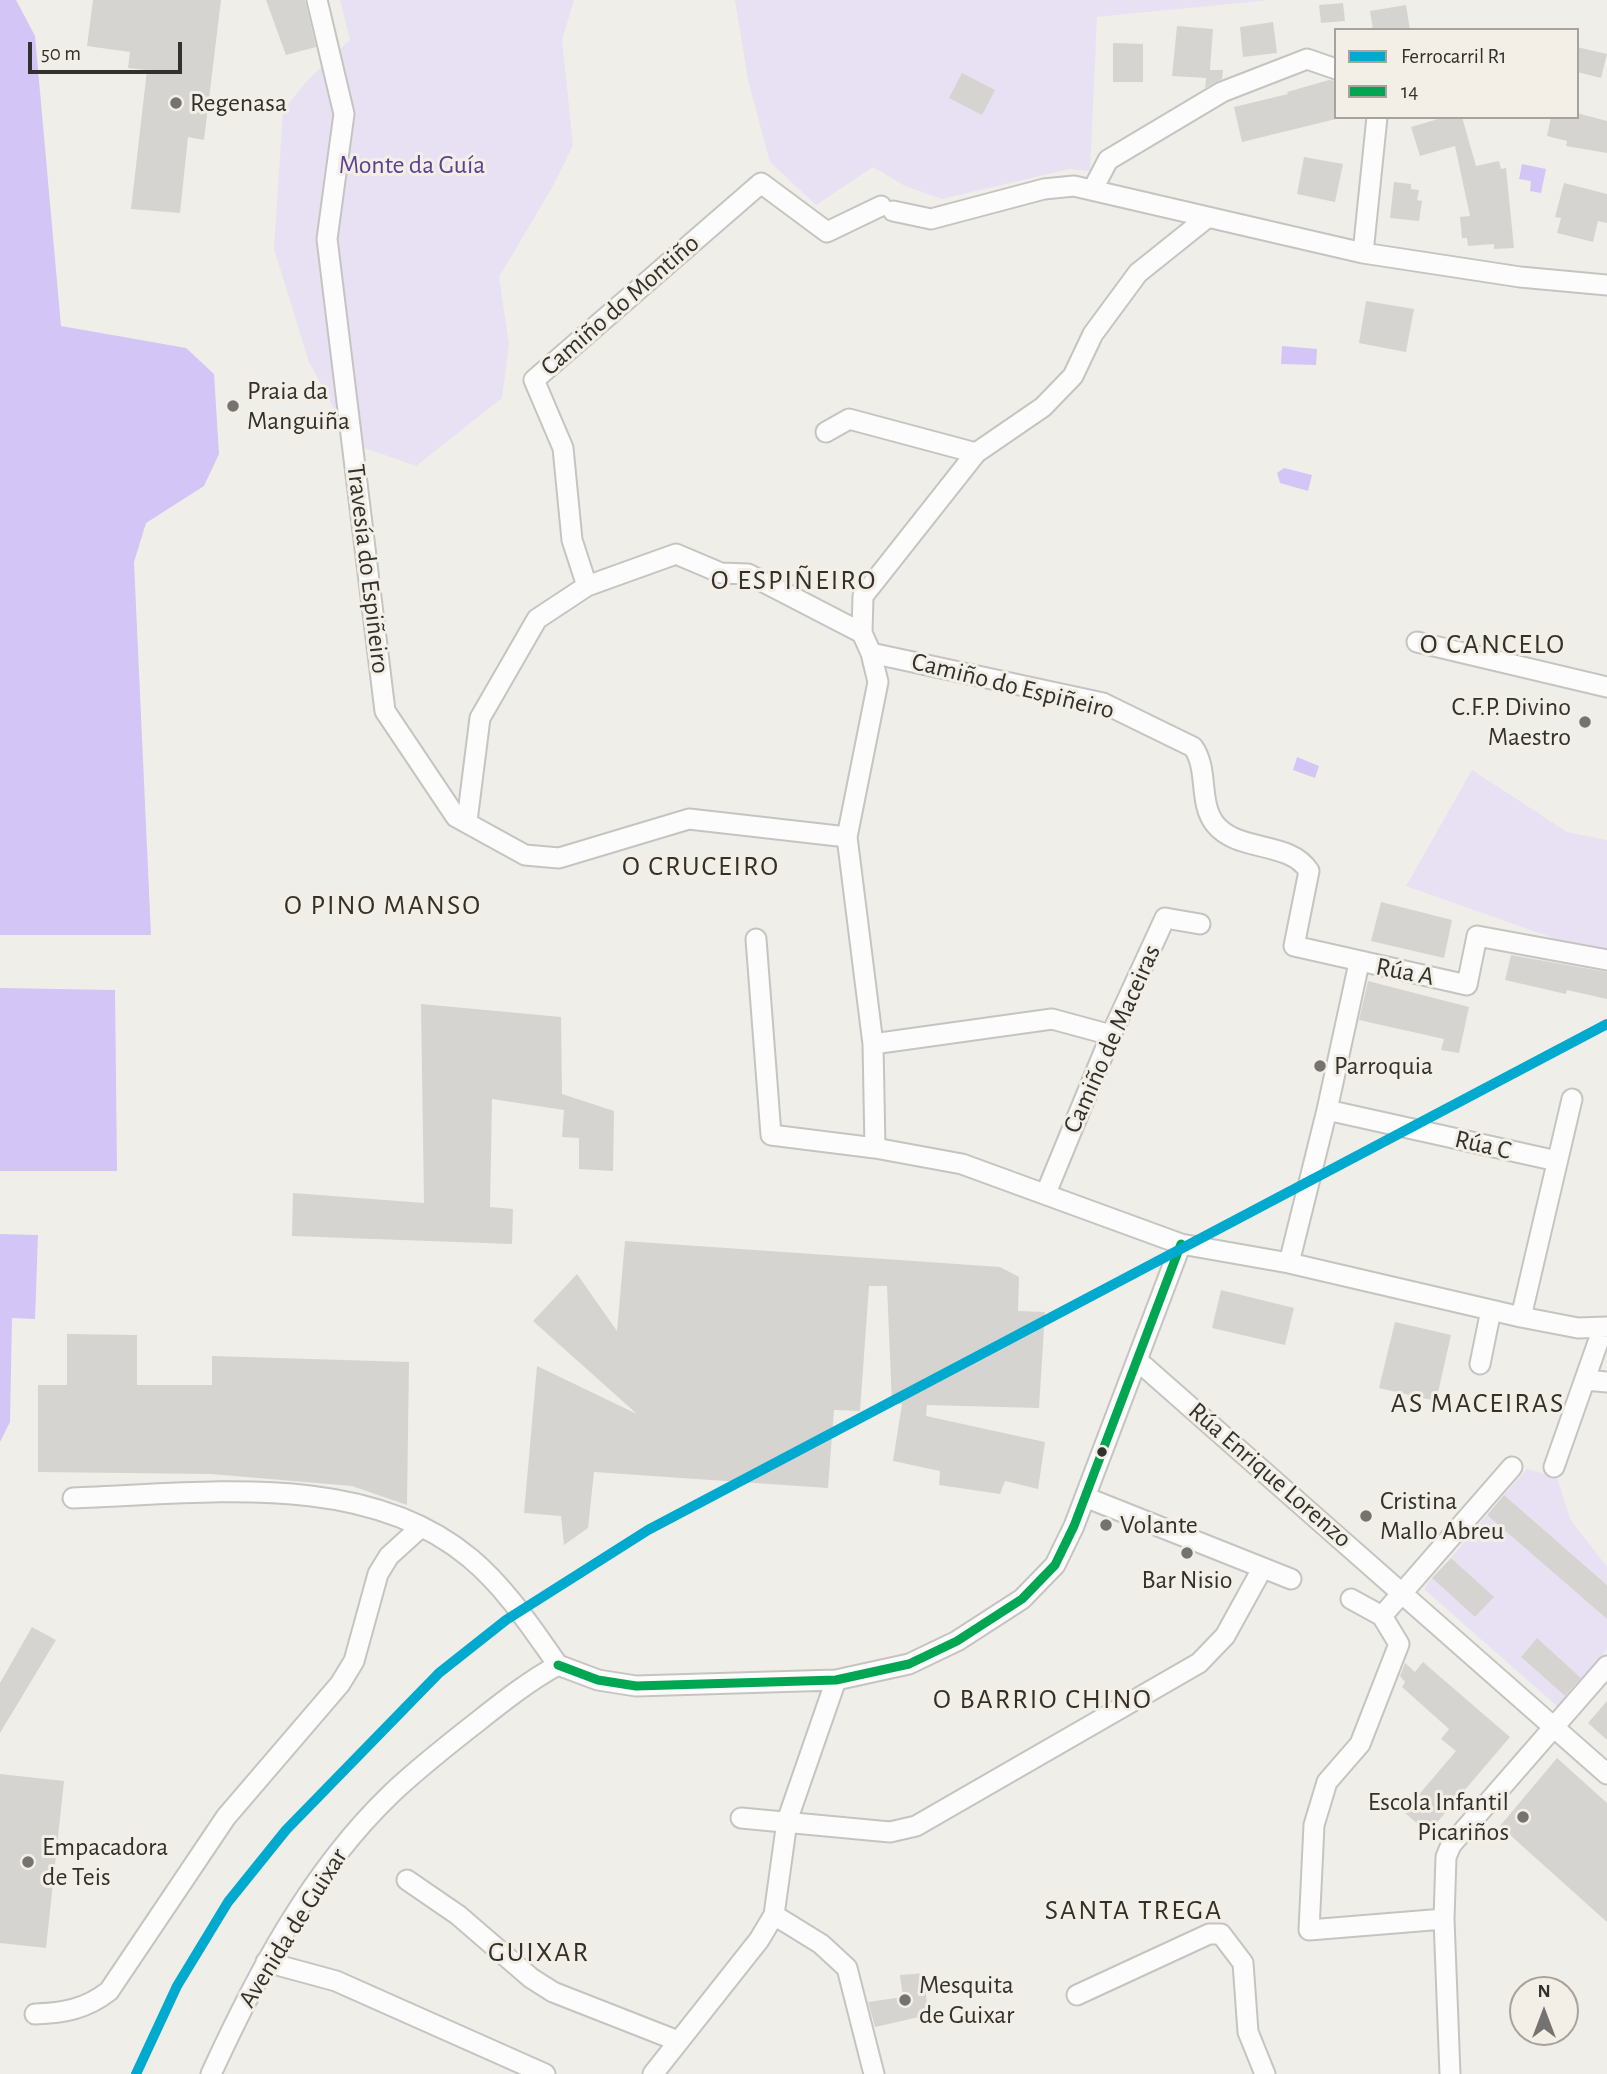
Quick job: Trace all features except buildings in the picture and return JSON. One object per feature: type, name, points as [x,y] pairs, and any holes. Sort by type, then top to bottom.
[{"type":"street","name":"Travesía do Espiñeiro","points":[[317,0],[344,114],[327,239],[385,711],[456,817],[525,855],[559,858],[689,819],[847,837]]},
{"type":"street","points":[[1334,68],[1307,59],[1222,92],[1108,160],[1093,189],[1363,253],[1520,277],[1607,285]]},
{"type":"street","points":[[1363,253],[1377,119]]},
{"type":"street","name":"Camiño do Montiño","points":[[587,586],[572,540],[563,448],[534,380],[761,183],[827,232],[887,208],[931,219],[1044,189],[1074,186],[1093,189]]},
{"type":"street","name":"Camiño do Espiñeiro","points":[[875,1148],[873,1044],[847,837],[878,682],[871,653],[862,633],[863,596],[975,453],[1043,407],[1073,376],[1093,334],[1138,273],[1208,217]]},
{"type":"street","points":[[826,432],[849,419],[975,453]]},
{"type":"street","points":[[467,821],[480,718],[537,619],[587,586],[676,554],[721,573],[748,574],[862,633]]},
{"type":"street","points":[[1418,642],[1607,687]]},
{"type":"street","name":"Camiño do Espiñeiro","points":[[871,653],[1103,703],[1193,747],[1201,758],[1206,800],[1214,823],[1228,835],[1301,858],[1309,871],[1294,946]]},
{"type":"street","name":"Camiño de Maceiras","points":[[1046,1193],[1111,1034],[1165,918],[1200,924]]},
{"type":"street","name":"Rúa A","points":[[1294,946],[1359,963],[1466,985],[1477,936],[1607,960]]},
{"type":"street","points":[[756,939],[771,1135],[875,1148],[962,1164],[1181,1244],[1289,1263],[1521,1317],[1578,1328],[1605,1328],[1555,1467]]},
{"type":"street","points":[[1289,1263],[1327,1110],[1359,963]]},
{"type":"street","points":[[873,1044],[1052,1019],[1111,1034]]},
{"type":"street","points":[[1521,1317],[1572,1099]]},
{"type":"street","name":"Rúa C","points":[[1327,1110],[1557,1161]]},
{"type":"street","points":[[73,1498],[280,1492],[331,1498],[372,1508],[421,1527],[468,1556],[504,1590],[558,1665],[598,1680],[636,1685],[836,1680],[909,1664],[957,1641],[1022,1599],[1055,1565],[1085,1497],[1181,1244]]},
{"type":"street","points":[[1480,1364],[1491,1310]]},
{"type":"street","name":"Rúa Enrique Lorenzo","points":[[1138,1360],[1607,1774]]},
{"type":"street","points":[[1586,1380],[1607,1382]]},
{"type":"street","points":[[1382,1616],[1401,1591],[1512,1467]]},
{"type":"street","points":[[1085,1497],[1292,1579]]},
{"type":"street","points":[[35,2014],[74,2011],[93,2003],[109,1991],[226,1817],[340,1685],[354,1661],[377,1574],[389,1556],[421,1527]]},
{"type":"street","points":[[741,1818],[890,1832],[916,1826],[1199,1662],[1225,1636],[1262,1569]]},
{"type":"street","points":[[1351,1599],[1382,1616],[1399,1644],[1360,1744],[1326,1782],[1314,1825],[1309,1930],[1444,1920]]},
{"type":"street","name":"Avenida de Guixar","points":[[211,2074],[266,1962],[310,1892],[349,1840],[390,1795],[433,1757],[533,1678],[558,1665]]},
{"type":"street","points":[[1450,2074],[1444,1920],[1446,1857],[1451,1845],[1607,1667]]},
{"type":"street","points":[[653,2074],[759,1940],[774,1915],[788,1821],[836,1680]]},
{"type":"street","points":[[407,1881],[458,1915],[531,1978],[553,1992],[678,2041]]},
{"type":"street","points":[[774,1915],[837,1956],[847,1968],[874,2074]]},
{"type":"street","points":[[1077,1995],[1209,1934],[1221,1934],[1243,1963],[1248,2032],[1265,2074]]},
{"type":"street","points":[[266,1962],[336,1981],[545,2074]]},
{"type":"green space","name":"Monte da Guía","points":[[340,0],[574,0],[562,40],[573,145],[553,186],[499,277],[509,344],[502,398],[416,466],[353,444],[309,362],[274,249],[283,110],[307,81],[350,40]]},
{"type":"green space","points":[[735,0],[1269,0],[1097,17],[1090,171],[1069,169],[942,199],[905,186],[873,167],[816,205],[770,162],[748,80]]},
{"type":"green space","points":[[1472,770],[1567,832],[1607,840],[1607,957],[1406,886]]},
{"type":"green space","points":[[1527,1469],[1557,1477],[1570,1519],[1607,1567],[1607,1585],[1504,1495]]},
{"type":"green space","points":[[1487,1515],[1607,1619],[1607,1649],[1582,1679],[1537,1638],[1521,1657],[1566,1697],[1558,1707],[1424,1589],[1432,1578],[1475,1617],[1493,1598],[1451,1558]]},
{"type":"shaded area","points":[[0,0],[16,0],[35,36],[61,326],[186,348],[214,374],[219,454],[204,486],[146,523],[134,562],[151,935],[0,935]]},
{"type":"shaded area","points":[[1522,164],[1546,169],[1541,193],[1530,191],[1531,181],[1519,179]]},
{"type":"shaded area","points":[[1282,346],[1317,349],[1316,365],[1281,364]]},
{"type":"shaded area","points":[[1284,468],[1312,475],[1308,491],[1280,483],[1277,473]]},
{"type":"shaded area","points":[[1297,757],[1319,766],[1315,778],[1293,770]]},
{"type":"shaded area","points":[[0,988],[115,990],[117,1171],[0,1171]]},
{"type":"shaded area","points":[[0,1234],[38,1235],[35,1319],[12,1318],[10,1422],[0,1442]]},
{"type":"rail line","name":"R1","points":[[136,2074],[177,1986],[228,1902],[286,1830],[439,1673],[506,1620],[648,1530],[1607,1024]]},
{"type":"transit line","name":"14","points":[[558,1665],[598,1680],[636,1686],[836,1680],[909,1664],[957,1641],[1022,1599],[1055,1565],[1074,1526],[1181,1244]]},
{"type":"place","name":"Regenasa","points":[[176,103]]},
{"type":"place","name":"Praia da Manguiña","points":[[233,406]]},
{"type":"place","name":"C.F.P. Divino Maestro","points":[[1585,722]]},
{"type":"place","name":"Parroquia","points":[[1320,1066]]},
{"type":"place","name":"Cristina Mallo Abreu","points":[[1366,1516]]},
{"type":"place","name":"Volante","points":[[1106,1525]]},
{"type":"place","name":"Bar Nisio","points":[[1187,1553]]},
{"type":"place","name":"Escola Infantil Picariños","points":[[1523,1817]]},
{"type":"place","name":"Empacadora de Teis","points":[[28,1862]]},
{"type":"place","name":"Mesquita de Guixar","points":[[905,2000]]},
{"type":"district","name":"O ESPIÑEIRO","points":[[794,581]]},
{"type":"district","name":"O CANCELO","points":[[1493,645]]},
{"type":"district","name":"O CRUCEIRO","points":[[701,867]]},
{"type":"district","name":"O PINO MANSO","points":[[383,906]]},
{"type":"district","name":"AS MACEIRAS","points":[[1478,1404]]},
{"type":"district","name":"O BARRIO CHINO","points":[[1043,1700]]},
{"type":"district","name":"SANTA TREGA","points":[[1134,1911]]},
{"type":"district","name":"GUIXAR","points":[[539,1953]]}]
